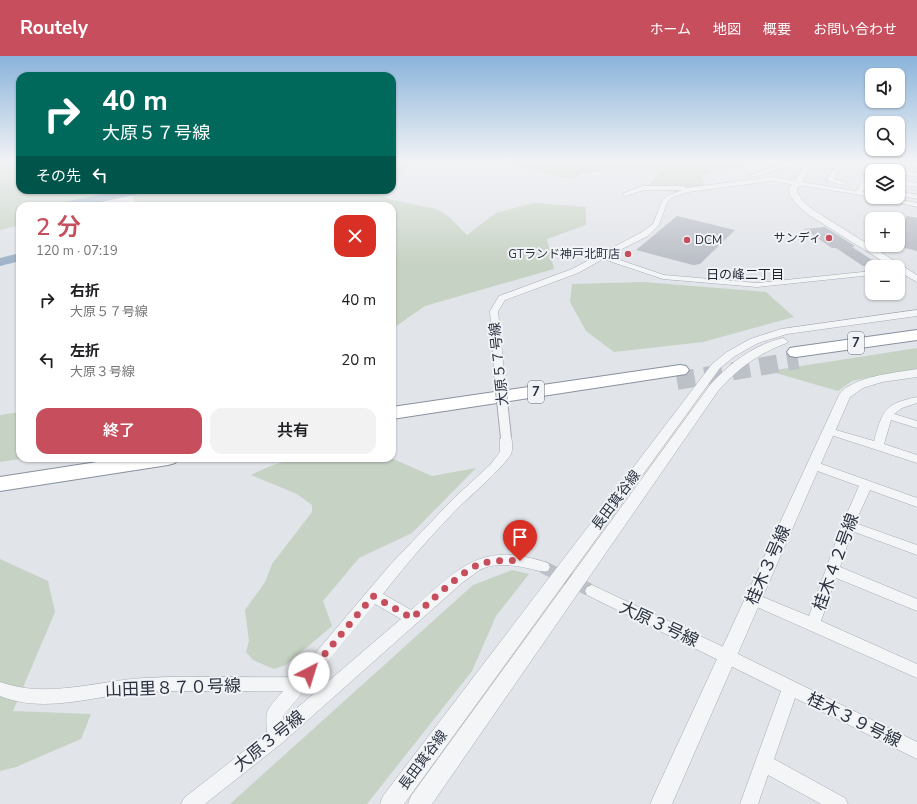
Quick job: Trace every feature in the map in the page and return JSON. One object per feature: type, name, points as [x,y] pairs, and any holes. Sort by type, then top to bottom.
[{"type":"highway","name":"7","points":[[917,335],[797,356],[917,344]]},
{"type":"highway","name":"7","points":[[396,412],[678,376],[396,423]]},
{"type":"highway","points":[[0,472],[68,462]]},
{"type":"highway","points":[[0,484],[142,462]]},
{"type":"street","name":"大原５７号線","points":[[276,737],[274,714],[395,569],[458,502],[494,468],[506,453],[506,438],[494,311],[502,298],[575,271],[646,234],[656,225],[664,202],[671,196]]},
{"type":"street","points":[[795,196],[799,202],[812,213],[885,260]]},
{"type":"street","points":[[905,203],[917,205]]},
{"type":"street","points":[[603,257],[663,277],[757,286],[865,274]]},
{"type":"street","points":[[905,272],[917,279]]},
{"type":"street","name":"長田箕谷線","points":[[391,804],[716,366],[731,354],[754,341],[785,331],[917,313]]},
{"type":"street","name":"長田箕谷線","points":[[419,804],[705,401],[729,370],[745,358],[768,346],[794,338],[917,320]]},
{"type":"street","name":"桂木３号線","points":[[661,804],[845,395],[859,385],[881,379],[917,373]]},
{"type":"street","points":[[878,446],[887,415],[896,405],[917,400]]},
{"type":"street","points":[[887,415],[917,425]]},
{"type":"street","points":[[829,431],[917,459]]},
{"type":"street","points":[[814,465],[917,503]]},
{"type":"street","name":"桂木４２号線","points":[[753,599],[813,624],[848,525],[866,484]]},
{"type":"street","points":[[848,525],[917,550]]},
{"type":"street","name":"大原３号線","points":[[190,804],[276,737],[458,578],[479,564],[508,560],[532,562],[543,567]]},
{"type":"street","points":[[832,570],[917,605]]},
{"type":"street","name":"大原３号線","points":[[592,592],[727,656],[790,688]]},
{"type":"street","points":[[373,596],[412,618]]},
{"type":"street","points":[[813,624],[917,671]]},
{"type":"street","name":"山田里８７０号線","points":[[0,688],[8,694],[47,697],[143,685],[300,684]]},
{"type":"street","points":[[749,804],[790,688]]},
{"type":"street","name":"桂木３９号線","points":[[790,688],[917,751]]},
{"type":"street","points":[[764,763],[839,804]]},
{"type":"green space","points":[[0,196],[102,196],[75,202],[16,202],[16,226],[0,230]]},
{"type":"green space","points":[[133,196],[382,196],[392,200],[437,209],[449,217],[467,235],[496,213],[534,203],[586,207],[586,225],[547,239],[554,269],[425,306],[396,326],[396,202],[135,202]]},
{"type":"green space","points":[[644,282],[766,292],[794,317],[703,342],[614,352],[586,331],[570,302],[572,284]]},
{"type":"green space","points":[[917,348],[917,369],[852,381],[838,391],[769,371]]},
{"type":"green space","points":[[16,413],[16,460],[0,462],[0,415]]},
{"type":"green space","points":[[396,460],[432,476],[476,468],[412,533],[359,558],[323,601],[332,626],[286,665],[274,669],[253,660],[246,652],[249,641],[245,610],[265,582],[272,564],[312,512],[312,505],[297,494],[251,475],[282,462],[396,462]]},
{"type":"green space","points":[[0,559],[48,581],[55,612],[13,711],[91,714],[81,739],[16,767],[0,771]]},
{"type":"green space","points":[[512,570],[529,574],[496,616],[472,671],[367,804],[230,804],[473,585]]},
{"type":"building","name":"DCM","points":[[677,216],[735,230],[700,264],[693,265],[636,250]]},
{"type":"building","points":[[907,216],[917,218],[917,251],[905,248],[905,220]]},
{"type":"building","name":"サンディ","points":[[825,227],[855,246],[852,247],[872,260],[865,260],[865,266],[863,266],[836,248],[832,248],[804,229]]},
{"type":"waterway","points":[[83,202],[112,196]]},
{"type":"waterway","points":[[0,262],[16,258]]},
{"type":"tunnel","points":[[677,381],[798,360]]},
{"type":"tunnel","points":[[543,567],[592,591]]},
{"type":"place","name":"サンディ","points":[[829,238]]},
{"type":"place","name":"DCM","points":[[687,240]]},
{"type":"place","name":"GTランド神戸北町店","points":[[628,254]]},
{"type":"district","name":"日の峰二丁目","points":[[745,275]]},
{"type":"route","points":[[309,673],[373,596],[412,618],[458,578],[479,564],[508,560],[520,561]]}]
